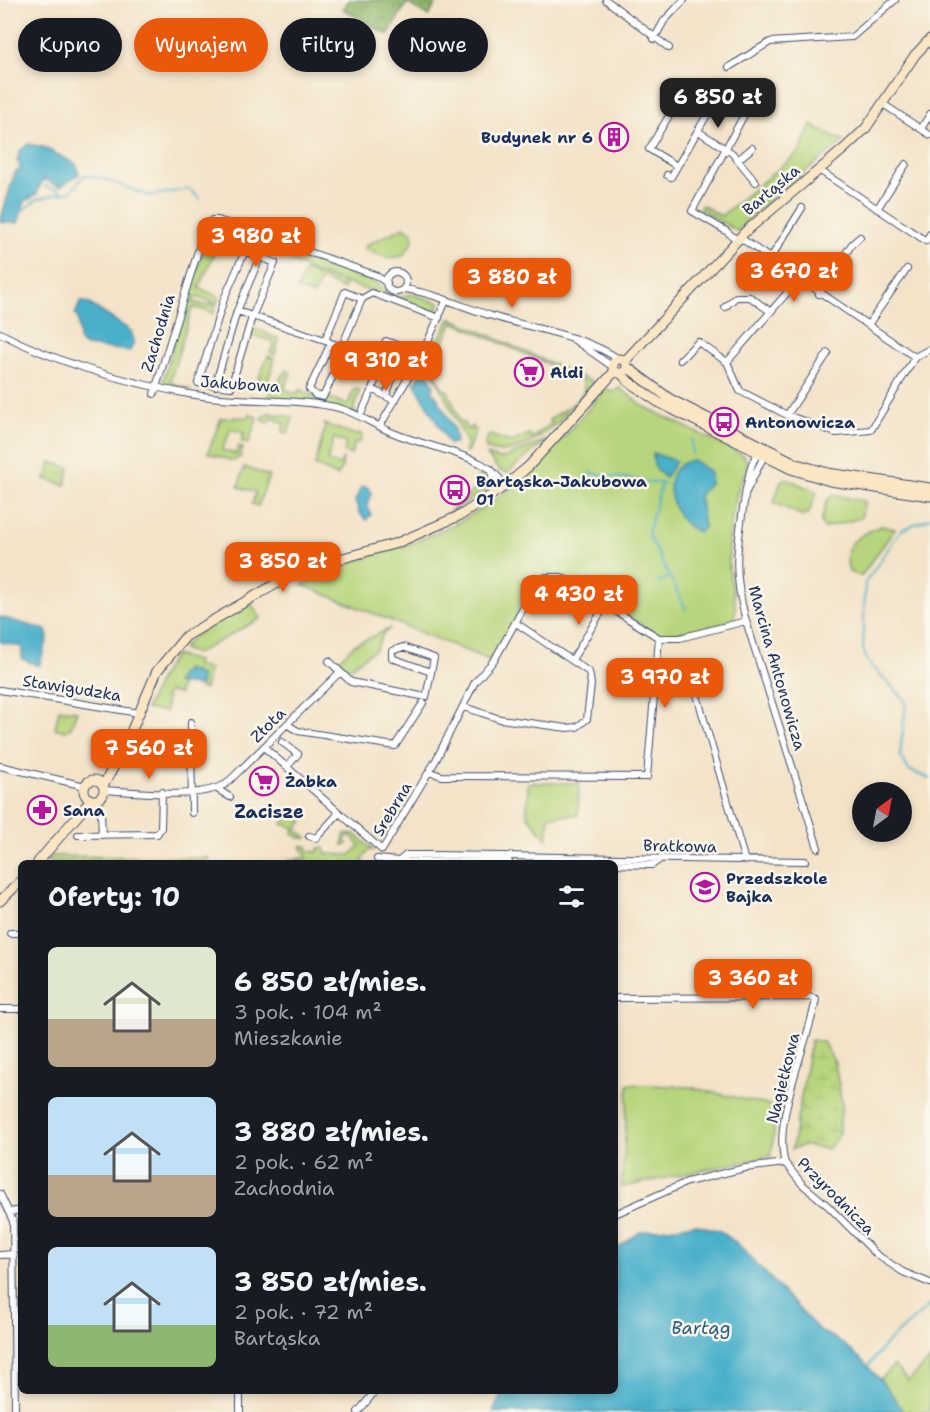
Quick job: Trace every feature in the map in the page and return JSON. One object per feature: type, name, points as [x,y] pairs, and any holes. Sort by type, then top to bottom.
[{"type":"street","points":[[606,0],[654,39],[669,48]]},
{"type":"street","points":[[654,39],[664,21],[684,0]]},
{"type":"street","points":[[729,66],[770,42],[852,37],[895,0]]},
{"type":"street","name":"Bartąska","points":[[87,793],[99,799],[113,765],[125,746],[157,671],[186,636],[300,570],[397,543],[457,517],[503,484],[550,443],[738,239],[860,134],[915,55],[930,39]]},
{"type":"street","points":[[677,166],[648,151],[685,88]]},
{"type":"street","points":[[667,175],[671,177],[722,89]]},
{"type":"street","points":[[750,104],[692,211],[770,259],[915,357]]},
{"type":"street","points":[[883,104],[930,135]]},
{"type":"street","points":[[921,129],[930,114]]},
{"type":"street","points":[[698,131],[725,148],[756,182]]},
{"type":"street","points":[[738,160],[752,148]]},
{"type":"street","points":[[877,209],[906,164]]},
{"type":"street","points":[[819,170],[926,241],[930,234]]},
{"type":"street","points":[[770,259],[801,208]]},
{"type":"street","name":"Zachodnia","points":[[155,390],[202,238],[212,220],[218,220],[375,275],[395,274]]},
{"type":"street","points":[[819,294],[860,237]]},
{"type":"street","points":[[195,395],[198,383],[225,297],[245,251],[275,263],[252,317],[231,387],[198,383]]},
{"type":"street","points":[[215,386],[237,311],[260,257]]},
{"type":"street","points":[[868,325],[907,270]]},
{"type":"street","points":[[395,274],[418,290],[446,301],[586,341],[618,355],[632,353],[632,379]]},
{"type":"street","points":[[395,274],[395,292],[404,289],[418,290]]},
{"type":"street","points":[[728,362],[799,279]]},
{"type":"street","points":[[404,289],[406,281]]},
{"type":"street","points":[[362,299],[345,292],[309,389],[319,397],[323,397],[362,299],[372,293],[439,318]]},
{"type":"street","points":[[725,307],[736,297],[750,297],[771,312]]},
{"type":"street","points":[[380,426],[422,354],[446,301]]},
{"type":"street","points":[[237,311],[414,369]]},
{"type":"street","name":"Jakubowa","points":[[0,333],[49,357],[155,390],[331,406],[481,463],[490,469],[503,484]]},
{"type":"street","points":[[570,337],[601,359],[620,366]]},
{"type":"street","points":[[378,356],[386,340],[422,354]]},
{"type":"street","points":[[680,360],[698,342],[728,362],[740,391],[787,415],[836,433],[860,429],[871,430],[915,357],[930,350]]},
{"type":"street","points":[[607,351],[632,379],[658,402],[763,453],[830,481],[930,496]]},
{"type":"street","points":[[787,415],[828,353]]},
{"type":"street","points":[[601,359],[608,369],[606,381],[615,378],[632,379]]},
{"type":"street","points":[[362,412],[380,369]]},
{"type":"street","points":[[386,396],[394,374]]},
{"type":"street","points":[[372,389],[394,401]]},
{"type":"street","points":[[763,453],[828,473],[930,489]]},
{"type":"street","name":"Marcina Antonowicza","points":[[763,453],[748,475],[736,546],[738,585],[746,621],[818,848]]},
{"type":"street","points":[[490,469],[492,489]]},
{"type":"street","name":"Bartąska","points":[[437,526],[503,484]]},
{"type":"street","name":"Srebrna","points":[[265,748],[382,850],[430,772],[475,682],[495,658],[539,582],[549,576],[561,577],[606,604]]},
{"type":"street","points":[[572,660],[606,604],[659,638],[680,638],[746,621]]},
{"type":"street","points":[[464,707],[500,719],[567,728],[577,727],[587,719],[591,684],[589,672],[516,623]]},
{"type":"street","points":[[430,772],[442,776],[647,777],[659,638]]},
{"type":"street","points":[[329,661],[351,682],[426,697],[434,658],[403,647],[392,651],[392,658],[399,662],[431,672]]},
{"type":"street","name":"Złota","points":[[104,788],[192,793],[217,789],[226,784],[265,748],[340,672]]},
{"type":"street","points":[[692,678],[745,861]]},
{"type":"street","name":"Stawigudzka","points":[[0,690],[139,713]]},
{"type":"street","points":[[288,725],[298,731],[395,746],[423,703]]},
{"type":"street","points":[[191,722],[192,813]]},
{"type":"street","points":[[282,742],[298,754],[286,767]]},
{"type":"street","name":"Bartąska","points":[[40,860],[69,823],[94,780],[113,765]]},
{"type":"street","points":[[0,766],[87,793]]},
{"type":"street","points":[[94,780],[104,788]]},
{"type":"street","points":[[217,789],[230,797]]},
{"type":"street","points":[[78,835],[157,834],[161,828],[162,792]]},
{"type":"street","points":[[102,813],[102,835]]},
{"type":"street","points":[[309,836],[316,838],[339,813]]},
{"type":"street","points":[[377,860],[382,850]]},
{"type":"street","name":"Bratkowa","points":[[404,860],[406,855],[805,861]]},
{"type":"street","points":[[618,864],[652,866],[660,859]]},
{"type":"street","points":[[0,901],[18,884]]},
{"type":"street","points":[[9,933],[18,933]]},
{"type":"street","name":"Nagietkowa","points":[[618,998],[816,999],[785,1119],[781,1152],[785,1163]]},
{"type":"street","points":[[0,1009],[18,1009]]},
{"type":"street","name":"Przyrodnicza","points":[[618,1213],[687,1182],[745,1168],[785,1163],[802,1184],[828,1206],[863,1244],[903,1272],[930,1283]]},
{"type":"street","points":[[0,1194],[10,1212],[18,1306],[15,1412]]},
{"type":"street","points":[[10,1212],[18,1211]]},
{"type":"street","points":[[0,1255],[14,1254]]},
{"type":"street","points":[[240,1394],[240,1412]]},
{"type":"street","points":[[358,1412],[373,1394]]},
{"type":"green space","points":[[349,0],[438,0],[429,16],[407,3],[398,18],[388,18],[388,35],[376,28],[376,18],[359,18],[343,9]]},
{"type":"green space","points":[[811,125],[844,141],[768,201],[737,231],[699,209],[702,205],[721,216],[799,152]]},
{"type":"green space","points":[[404,227],[412,233],[413,241],[403,256],[388,258],[365,250],[366,245]]},
{"type":"green space","points":[[215,228],[256,240],[374,282],[391,295],[402,297],[411,294],[440,303],[436,312],[318,274],[244,239],[239,249],[220,241],[199,288],[219,297],[217,303],[195,297],[193,302],[209,306],[210,303],[216,305],[213,314],[192,308],[170,382],[192,390],[167,385],[163,381],[187,300],[202,254]]},
{"type":"green space","points":[[305,270],[317,275],[316,278],[318,275],[346,283],[343,289],[321,279],[314,295],[297,289]]},
{"type":"green space","points":[[451,318],[595,383],[565,415],[531,442],[504,452],[486,449],[485,443],[489,435],[512,442],[529,434],[532,438],[552,423],[549,420],[577,401],[584,390],[584,384],[579,378],[453,322],[441,347],[436,345],[429,359],[443,389],[448,391],[460,421],[465,424],[464,427],[470,430],[472,426],[476,430],[467,452],[464,452],[467,443],[427,359]]},
{"type":"green space","points":[[252,327],[279,339],[275,355],[270,352],[274,344],[272,341],[249,335]]},
{"type":"green space","points":[[268,356],[275,359],[266,386],[257,382]]},
{"type":"green space","points":[[287,370],[291,373],[284,389],[297,394],[300,389],[318,399],[328,397],[347,405],[355,388],[360,390],[353,411],[358,414],[267,397]]},
{"type":"green space","points":[[620,388],[643,406],[743,455],[748,463],[735,501],[730,527],[729,573],[735,603],[732,622],[660,636],[561,577],[548,575],[525,588],[515,622],[489,660],[302,585],[354,561],[415,542],[457,523],[489,504],[521,480],[563,438],[603,392],[608,389],[613,392]],"holes":[[[693,460],[710,484],[699,495],[704,527],[670,490],[672,480],[680,467]]]},
{"type":"green space","points":[[250,413],[257,418],[248,444],[241,441],[244,433],[231,429],[222,450],[236,454],[239,446],[243,448],[240,457],[233,461],[208,453],[221,418],[249,417]]},
{"type":"green space","points":[[269,413],[293,417],[288,433],[282,432],[285,423],[272,418],[269,423],[262,420],[264,415]]},
{"type":"green space","points":[[324,424],[356,435],[360,433],[362,436],[360,443],[355,442],[351,455],[344,452],[346,443],[334,438],[327,461],[340,465],[343,458],[342,467],[337,476],[315,465],[325,428]]},
{"type":"green space","points":[[547,440],[507,473],[499,470],[487,455],[501,459]]},
{"type":"green space","points":[[51,462],[70,468],[65,485],[45,479]]},
{"type":"green space","points":[[244,467],[269,476],[258,506],[252,504],[256,492],[238,487]]},
{"type":"green space","points":[[485,472],[491,478],[490,488],[446,515],[476,488],[477,478]]},
{"type":"green space","points":[[785,478],[817,492],[809,513],[803,516],[774,503],[781,481]]},
{"type":"green space","points":[[833,495],[865,501],[861,518],[824,528],[821,522],[827,500]]},
{"type":"green space","points":[[881,526],[895,529],[861,576],[849,572],[847,555],[853,542],[865,533]]},
{"type":"green space","points":[[251,604],[261,618],[196,654],[183,649],[186,643],[202,631]]},
{"type":"green space","points":[[391,628],[383,634],[376,649],[347,669],[342,664],[335,664],[354,645]]},
{"type":"green space","points":[[174,655],[197,661],[196,666],[209,669],[205,689],[199,688],[202,680],[199,674],[186,669],[176,682],[180,685],[179,694],[170,692],[166,694],[166,712],[146,709],[159,680]]},
{"type":"green space","points":[[59,709],[77,711],[71,728],[65,731],[55,728]]},
{"type":"green space","points":[[528,783],[579,783],[578,815],[549,816],[547,839],[527,815]]},
{"type":"green space","points":[[293,811],[303,821],[296,829],[307,838],[299,838],[293,833],[294,828],[282,824]]},
{"type":"green space","points":[[344,834],[355,834],[373,850],[369,850],[362,860],[287,859],[307,858],[301,846],[307,846],[308,851],[318,852],[319,848],[325,848],[326,854],[350,855],[360,846],[350,835],[344,840],[348,844],[343,845]]},
{"type":"green space","points":[[51,856],[209,858],[208,860],[48,860]]},
{"type":"green space","points":[[811,1040],[823,1042],[835,1063],[842,1104],[838,1137],[828,1149],[803,1145],[792,1149]]},
{"type":"green space","points":[[628,1084],[690,1087],[777,1107],[771,1156],[622,1187]]},
{"type":"green space","points":[[930,1360],[930,1412],[903,1412],[880,1379],[894,1365],[908,1381]]},
{"type":"water","points":[[28,144],[43,147],[76,164],[79,174],[60,187],[43,179],[36,195],[25,201],[18,223],[0,222],[15,172],[21,169],[17,161],[20,151]]},
{"type":"water","points":[[81,301],[88,303],[131,331],[134,341],[130,351],[86,346],[79,341],[78,318],[75,314]]},
{"type":"water","points":[[424,368],[434,385],[432,393],[435,394],[454,428],[456,442],[449,444],[415,384]]},
{"type":"water","points":[[653,453],[676,461],[665,478],[654,466]]},
{"type":"water","points":[[693,460],[710,472],[710,484],[699,495],[704,527],[699,532],[680,517],[670,494],[670,482],[674,472],[681,464]]},
{"type":"water","points":[[361,487],[368,487],[372,493],[367,505],[371,515],[366,520],[359,512],[355,501]]},
{"type":"water","points":[[0,617],[46,630],[48,638],[39,666],[22,659],[22,647],[0,642]]},
{"type":"water","points":[[187,670],[200,675],[199,687],[191,684],[177,684],[180,675]]},
{"type":"water","name":"Bartąg","points":[[695,1224],[720,1231],[738,1244],[819,1330],[841,1342],[863,1361],[890,1391],[903,1412],[493,1412],[502,1394],[618,1394],[618,1248],[640,1232]]},
{"type":"waterway","points":[[22,211],[38,199],[72,191],[84,175],[102,178],[149,196],[189,189],[200,199]]},
{"type":"waterway","points":[[45,186],[62,192]]},
{"type":"waterway","points":[[692,439],[692,454]]},
{"type":"waterway","points":[[589,473],[665,484]]},
{"type":"waterway","points":[[661,484],[648,534],[686,609]]},
{"type":"waterway","points":[[930,518],[901,530],[865,583],[863,649],[868,662],[906,701],[900,756],[909,770],[930,779]]},
{"type":"waterway","points":[[658,582],[670,577]]},
{"type":"waterway","points":[[868,1366],[888,1342],[930,1305]]},
{"type":"place","name":"Budynek nr 6","points":[[614,137]]},
{"type":"place","name":"Aldi","points":[[529,372]]},
{"type":"place","name":"Antonowicza","points":[[724,422]]},
{"type":"place","name":"Bartąska-Jakubowa 01","points":[[455,490]]},
{"type":"place","name":"Żabka","points":[[264,781]]},
{"type":"place","name":"Sana","points":[[42,810]]},
{"type":"place","name":"Przedszkole Bajka","points":[[705,887]]},
{"type":"district","name":"Zacisze","points":[[269,812]]}]
